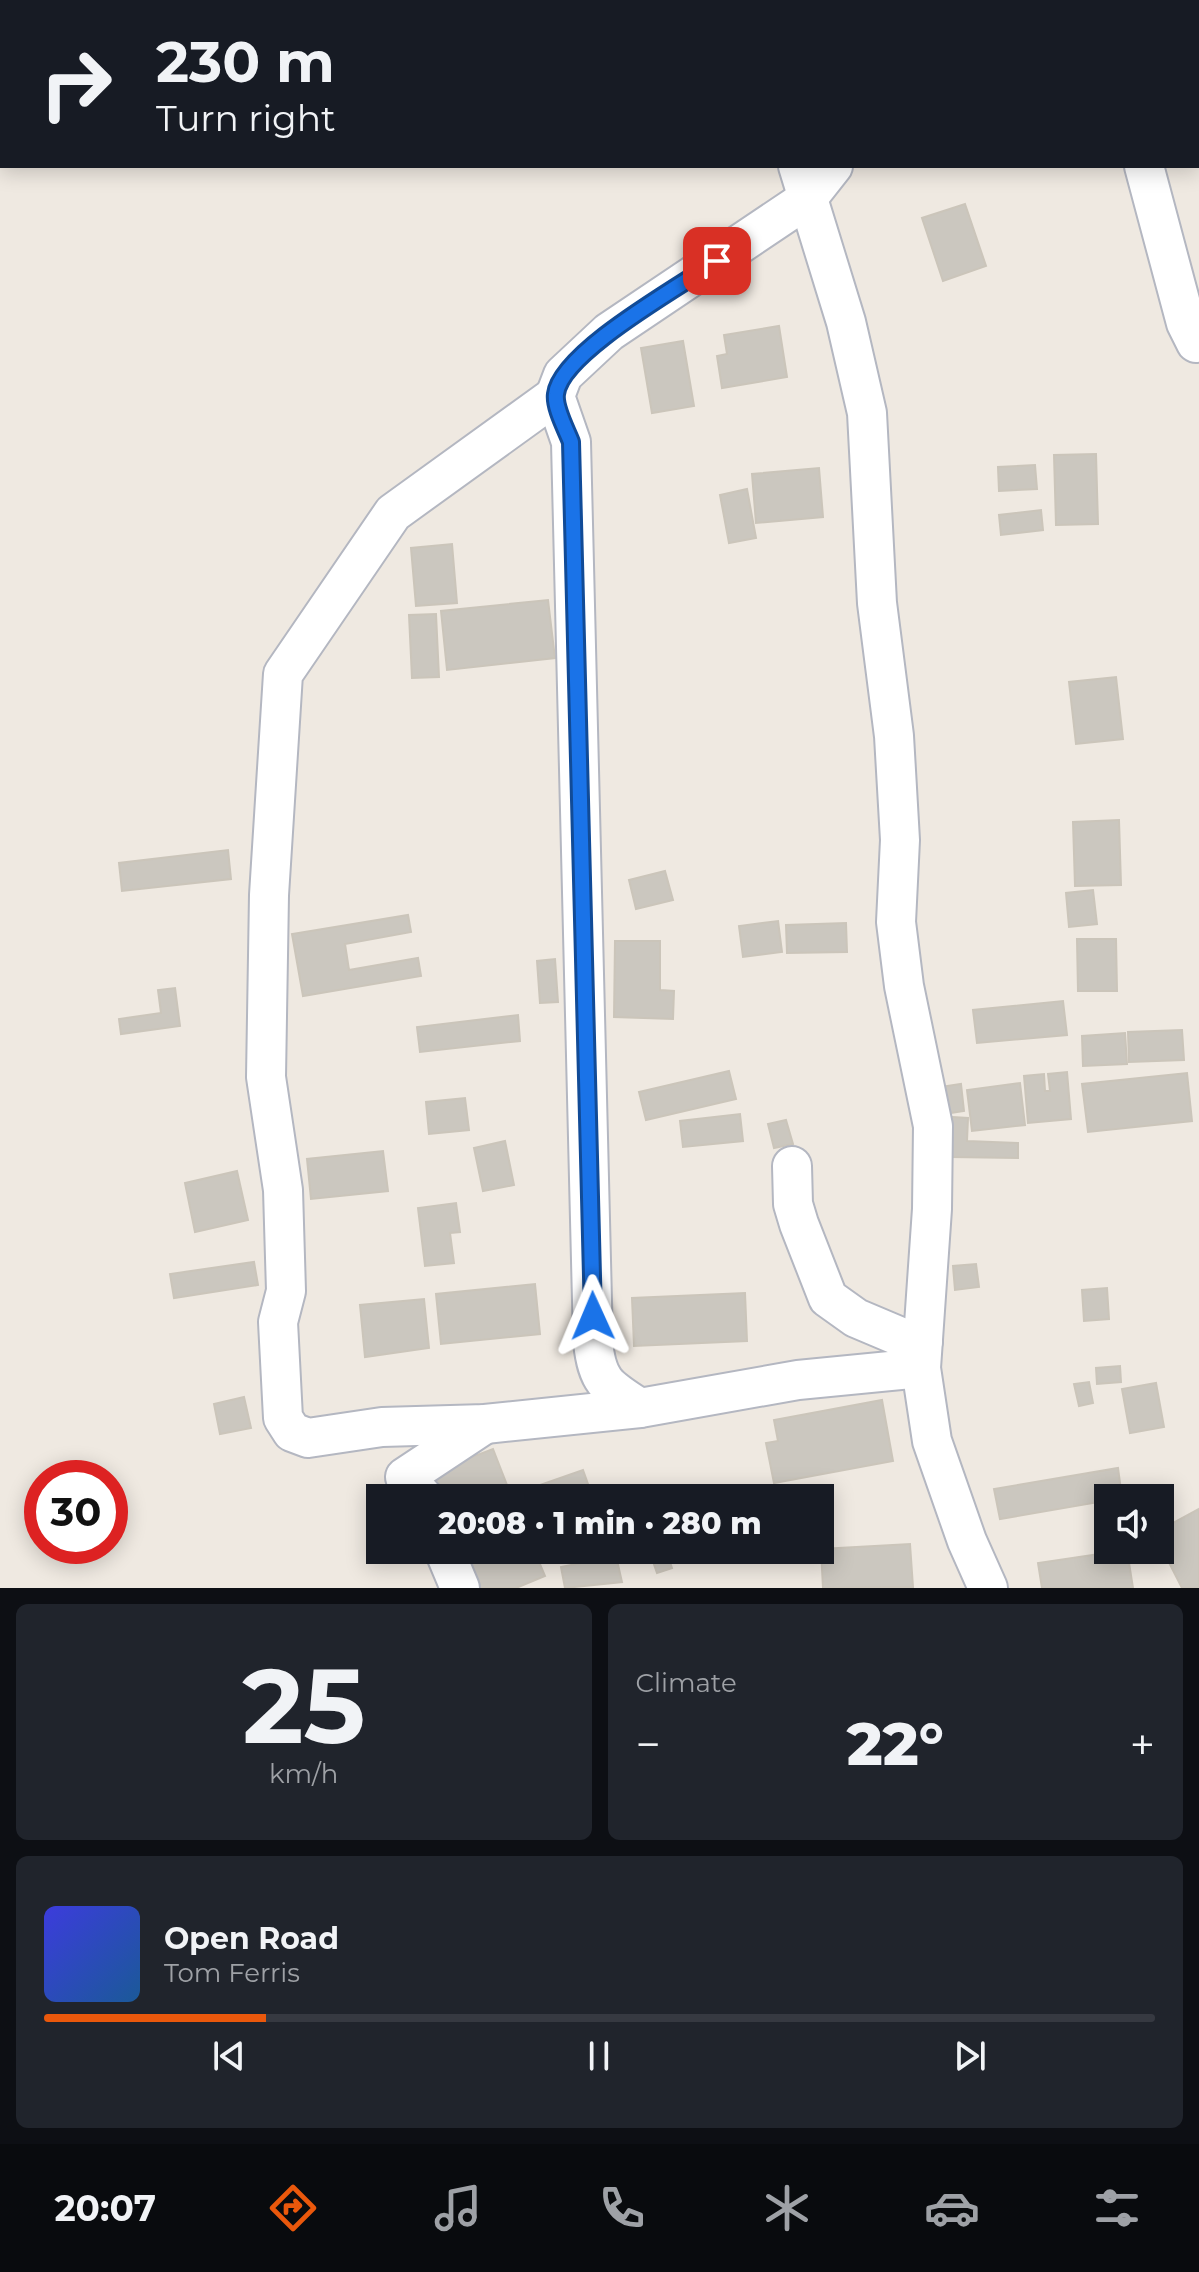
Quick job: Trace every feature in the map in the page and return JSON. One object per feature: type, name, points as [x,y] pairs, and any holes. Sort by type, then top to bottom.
[{"type":"street","points":[[829,168],[802,182],[609,332],[563,375],[555,396],[393,513],[283,674],[269,895],[266,1077],[283,1190],[286,1291],[278,1322],[283,1418],[292,1432],[308,1438],[382,1427],[485,1424],[640,1408],[922,1354]]},
{"type":"street","points":[[1145,168],[1186,323],[1196,343]]},
{"type":"street","points":[[802,182],[846,322],[867,413],[877,603],[894,736],[900,840],[896,922],[904,986],[933,1126],[932,1209],[922,1354],[932,1441],[967,1541],[988,1588]]},
{"type":"street","points":[[555,396],[571,442],[593,1342],[596,1369],[608,1388],[640,1408]]},
{"type":"street","points":[[792,1166],[796,1214],[828,1298],[856,1318],[901,1337],[922,1354]]},
{"type":"street","points":[[411,1484],[405,1477],[485,1424]]},
{"type":"street","points":[[450,1564],[460,1588]]},
{"type":"building","points":[[965,204],[986,266],[943,281],[922,218]]},
{"type":"building","points":[[779,326],[787,377],[722,388],[717,356],[727,354],[724,335]]},
{"type":"building","points":[[683,341],[694,406],[652,413],[641,348]]},
{"type":"building","points":[[1096,454],[1098,524],[1056,525],[1054,455]]},
{"type":"building","points":[[1035,465],[1037,489],[999,491],[998,467]]},
{"type":"building","points":[[819,468],[823,517],[756,523],[752,474]]},
{"type":"building","points":[[747,489],[756,538],[729,543],[720,495]]},
{"type":"building","points":[[1041,510],[1043,530],[1001,535],[999,515]]},
{"type":"building","points":[[452,544],[457,603],[416,606],[411,548]]},
{"type":"building","points":[[548,600],[555,658],[447,670],[441,611]]},
{"type":"building","points":[[436,614],[439,677],[412,678],[409,615]]},
{"type":"building","points":[[1116,677],[1123,739],[1076,744],[1069,682]]},
{"type":"building","points":[[1119,820],[1121,885],[1075,886],[1073,822]]},
{"type":"building","points":[[228,850],[231,879],[122,891],[119,863]]},
{"type":"building","points":[[665,871],[673,900],[636,909],[629,880]]},
{"type":"building","points":[[1093,890],[1097,924],[1069,927],[1066,893]]},
{"type":"building","points":[[408,915],[411,932],[345,944],[349,970],[418,958],[421,976],[303,996],[292,934]]},
{"type":"building","points":[[778,921],[782,952],[743,957],[739,926]]},
{"type":"building","points":[[846,923],[847,952],[787,953],[786,925]]},
{"type":"building","points":[[1077,939],[1116,939],[1117,991],[1078,991]]},
{"type":"building","points":[[615,941],[660,941],[660,990],[674,991],[673,1019],[614,1017]]},
{"type":"building","points":[[555,959],[558,1002],[540,1003],[537,961]]},
{"type":"building","points":[[175,988],[180,1026],[121,1034],[119,1019],[161,1013],[158,990]]},
{"type":"building","points":[[1063,1001],[1067,1035],[977,1043],[973,1010]]},
{"type":"building","points":[[518,1015],[520,1041],[420,1052],[417,1027]]},
{"type":"building","points":[[1182,1030],[1184,1060],[1129,1062],[1128,1032]]},
{"type":"building","points":[[1125,1033],[1127,1064],[1083,1066],[1082,1036]]},
{"type":"building","points":[[729,1071],[736,1099],[646,1120],[639,1092]]},
{"type":"building","points":[[1067,1072],[1071,1119],[1028,1123],[1024,1076],[1044,1074],[1045,1091],[1050,1091],[1048,1074]]},
{"type":"building","points":[[1187,1073],[1192,1121],[1088,1132],[1082,1084]]},
{"type":"building","points":[[1020,1083],[1025,1125],[972,1131],[967,1090]]},
{"type":"building","points":[[961,1084],[964,1111],[944,1114],[940,1087]]},
{"type":"building","points":[[465,1098],[469,1130],[429,1134],[426,1102]]},
{"type":"building","points":[[740,1114],[743,1141],[683,1147],[680,1121]]},
{"type":"building","points":[[952,1117],[968,1118],[967,1141],[1018,1143],[1018,1158],[951,1157]]},
{"type":"building","points":[[786,1120],[793,1144],[774,1148],[768,1124]]},
{"type":"building","points":[[505,1141],[514,1185],[483,1191],[474,1148]]},
{"type":"building","points":[[383,1151],[388,1191],[311,1199],[307,1159]]},
{"type":"building","points":[[237,1171],[248,1220],[195,1232],[185,1183]]},
{"type":"building","points":[[456,1203],[460,1232],[450,1233],[454,1263],[425,1266],[418,1208]]},
{"type":"building","points":[[254,1262],[258,1285],[174,1298],[170,1274]]},
{"type":"building","points":[[976,1264],[979,1287],[955,1290],[953,1266]]},
{"type":"building","points":[[535,1284],[540,1334],[441,1344],[436,1294]]},
{"type":"building","points":[[1107,1288],[1109,1319],[1084,1321],[1082,1290]]},
{"type":"building","points":[[745,1293],[747,1341],[634,1346],[632,1298]]},
{"type":"building","points":[[424,1299],[429,1348],[365,1357],[360,1305]]},
{"type":"building","points":[[1120,1366],[1121,1382],[1097,1384],[1096,1368]]},
{"type":"building","points":[[1089,1382],[1093,1403],[1079,1406],[1074,1384]]},
{"type":"building","points":[[1156,1383],[1164,1427],[1130,1433],[1122,1389]]},
{"type":"building","points":[[244,1397],[251,1428],[220,1434],[214,1404]]},
{"type":"building","points":[[882,1400],[893,1461],[774,1483],[766,1443],[778,1441],[774,1420]]},
{"type":"building","points":[[493,1449],[507,1484],[434,1484],[430,1473]]},
{"type":"building","points":[[1118,1468],[1120,1484],[1094,1484],[1094,1503],[1000,1519],[994,1489]]},
{"type":"building","points":[[583,1470],[588,1484],[543,1484]]},
{"type":"building","points":[[1199,1509],[1199,1588],[1182,1588],[1170,1564],[1174,1564],[1174,1522]]},
{"type":"building","points":[[910,1544],[913,1587],[823,1588],[822,1564],[834,1564],[834,1548]]},
{"type":"building","points":[[1094,1555],[1094,1564],[1129,1564],[1133,1588],[1042,1588],[1038,1563]]},
{"type":"building","points":[[469,1564],[540,1564],[545,1576],[516,1588],[479,1588]]},
{"type":"building","points":[[618,1564],[622,1582],[565,1588],[561,1567]]},
{"type":"building","points":[[654,1564],[671,1564],[672,1568],[657,1573]]},
{"type":"route","points":[[593,1316],[571,442],[555,396],[563,375],[609,332],[717,261]]}]
